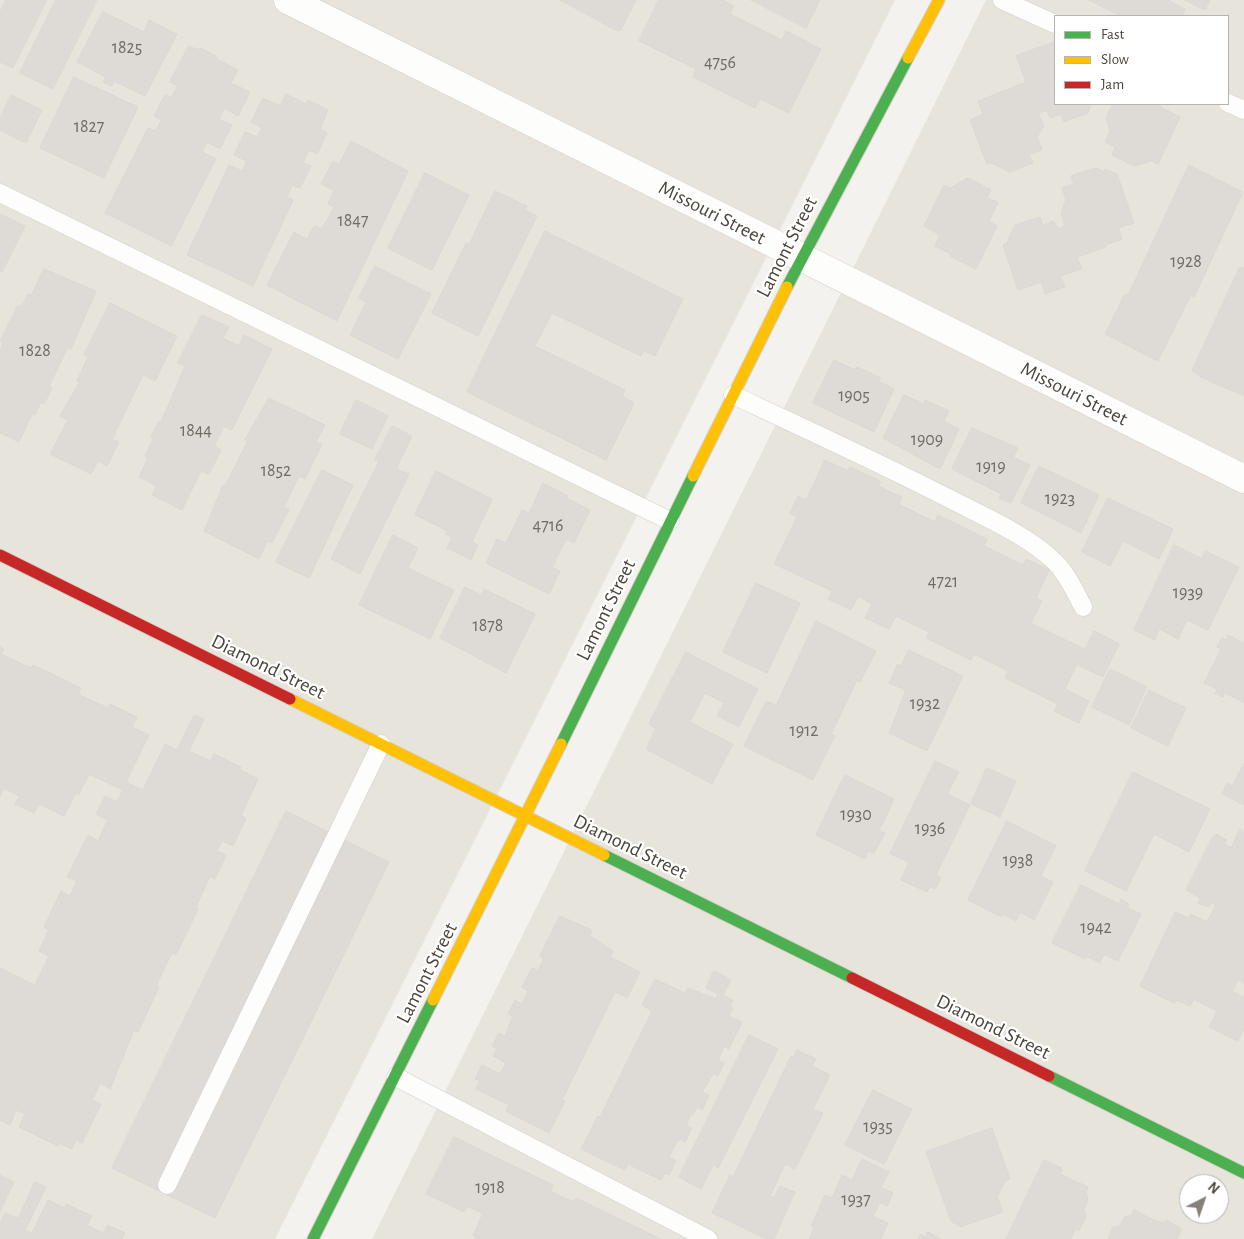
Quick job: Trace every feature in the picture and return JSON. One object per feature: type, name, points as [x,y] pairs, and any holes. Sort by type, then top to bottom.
[{"type":"street","name":"Missouri Street","points":[[288,0],[1244,479]]},
{"type":"street","name":"Lamont Street","points":[[313,1239],[526,816],[802,257],[938,0]]},
{"type":"street","name":"Diamond Street","points":[[0,555],[1244,1173]]},
{"type":"lane","points":[[1002,0],[1054,24]]},
{"type":"lane","points":[[1229,103],[1244,110]]},
{"type":"lane","points":[[0,193],[670,521]]},
{"type":"lane","points":[[733,395],[877,461],[985,516],[1039,548],[1056,563],[1069,579],[1083,607]]},
{"type":"lane","points":[[167,1185],[381,744]]},
{"type":"lane","points":[[396,1077],[708,1239]]},
{"type":"shaded area","points":[[0,0],[895,0],[275,1239],[0,1239]]},
{"type":"shaded area","points":[[986,0],[1244,0],[1244,1239],[372,1239]]},
{"type":"building","points":[[6,0],[47,0],[13,68],[0,62],[0,12]]},
{"type":"building","points":[[56,0],[97,0],[53,89],[20,73]]},
{"type":"building","points":[[560,0],[636,0],[621,30],[618,31]]},
{"type":"building","points":[[659,0],[723,0],[734,6],[730,14],[782,40],[786,31],[821,49],[789,113],[760,99],[755,108],[693,77],[696,69],[639,41]]},
{"type":"building","points":[[751,0],[820,0],[806,28]]},
{"type":"building","points":[[1089,0],[1168,0],[1185,9],[1182,15],[1119,15]]},
{"type":"building","points":[[1185,0],[1210,0],[1205,10]]},
{"type":"building","points":[[103,12],[144,32],[149,20],[177,34],[145,96],[114,81],[112,86],[103,82],[106,77],[77,62]]},
{"type":"building","points":[[1054,42],[1054,105],[1091,105],[1088,113],[1064,122],[1061,114],[1050,118],[1047,110],[1038,113],[1044,126],[1037,137],[1042,150],[1029,155],[1033,163],[1010,172],[991,163],[987,164],[970,120],[983,114],[978,101],[1026,82],[1016,56]]},
{"type":"building","points":[[189,46],[198,50],[200,48],[238,70],[231,83],[250,92],[238,116],[224,108],[219,119],[232,125],[220,149],[207,142],[202,152],[216,159],[171,246],[105,213],[148,128],[156,131],[161,120],[154,116],[165,95],[171,98],[178,86],[170,82]]},
{"type":"building","points":[[74,77],[138,107],[104,178],[40,148]]},
{"type":"building","points":[[286,94],[306,104],[308,100],[328,110],[320,129],[327,133],[317,154],[309,150],[303,163],[311,166],[300,188],[292,185],[287,197],[293,200],[253,286],[187,255],[229,165],[242,171],[247,161],[234,155],[245,132],[257,137],[262,128],[251,122],[263,98],[280,106]]},
{"type":"building","points":[[11,95],[42,110],[26,143],[0,130],[0,118]]},
{"type":"building","points":[[1112,105],[1161,105],[1160,107],[1180,117],[1158,164],[1151,161],[1134,166],[1112,155],[1115,147],[1105,142],[1110,131],[1106,118]]},
{"type":"building","points":[[351,141],[408,171],[337,321],[267,285],[294,232],[307,239],[314,226],[322,229],[334,207],[328,204],[334,190],[321,184],[333,161],[339,164]]},
{"type":"building","points":[[1189,165],[1243,192],[1194,297],[1191,295],[1158,361],[1105,334],[1125,294],[1128,295]]},
{"type":"building","points":[[1096,168],[1104,172],[1105,169],[1117,174],[1134,223],[1118,228],[1122,239],[1077,257],[1082,269],[1060,276],[1065,287],[1045,294],[1042,282],[1018,290],[1003,245],[1007,243],[1015,225],[1040,217],[1043,225],[1054,221],[1058,229],[1065,226],[1061,213],[1066,200],[1062,188],[1074,184],[1071,176]]},
{"type":"building","points":[[425,173],[469,195],[432,270],[388,248]]},
{"type":"building","points":[[968,178],[991,190],[987,198],[998,202],[989,221],[997,226],[976,269],[935,246],[940,235],[924,226],[944,185],[950,188]]},
{"type":"building","points":[[495,191],[527,206],[525,210],[537,216],[478,336],[432,313],[466,243],[469,244]]},
{"type":"building","points":[[0,214],[25,226],[2,272],[0,271]]},
{"type":"building","points":[[545,231],[683,299],[655,356],[644,351],[641,356],[552,313],[535,346],[625,390],[622,396],[634,403],[606,460],[467,392]]},
{"type":"building","points":[[375,266],[431,294],[398,359],[350,335],[366,302],[359,298]]},
{"type":"building","points":[[1240,267],[1243,269],[1244,267],[1244,396],[1200,377],[1192,371]]},
{"type":"building","points":[[44,269],[96,291],[71,349],[68,347],[49,386],[52,388],[44,404],[41,402],[35,415],[32,414],[19,442],[0,433],[0,350],[3,343],[0,341],[18,305],[21,307],[28,294],[31,295]]},
{"type":"building","points":[[110,303],[177,336],[155,381],[143,375],[112,439],[119,442],[107,466],[98,461],[91,474],[50,454],[68,420],[60,416],[79,383],[77,381],[88,357],[84,355]]},
{"type":"building","points":[[202,315],[229,327],[223,338],[239,346],[244,335],[272,349],[232,430],[224,426],[214,446],[221,450],[209,474],[201,471],[182,510],[152,495],[157,486],[139,477],[148,458],[145,456],[153,439],[151,437],[159,421],[161,422],[185,366],[178,363]]},
{"type":"building","points":[[834,360],[855,370],[857,367],[881,378],[879,381],[894,389],[874,432],[813,403]]},
{"type":"building","points":[[904,395],[924,404],[925,400],[949,411],[944,421],[959,429],[940,469],[883,438]]},
{"type":"building","points":[[269,398],[325,425],[316,442],[322,444],[305,479],[299,476],[284,507],[289,509],[272,543],[268,541],[259,559],[204,531],[223,485],[225,486],[248,441],[245,440]]},
{"type":"building","points":[[356,400],[388,416],[372,449],[340,434]]},
{"type":"building","points":[[392,426],[412,436],[396,469],[409,474],[360,574],[331,559],[379,461],[375,460]]},
{"type":"building","points":[[972,428],[1018,448],[1013,457],[1030,465],[1011,503],[999,498],[1001,494],[952,469]]},
{"type":"building","points":[[825,460],[848,471],[850,467],[880,481],[878,486],[902,497],[899,504],[935,522],[938,515],[987,539],[984,546],[1023,565],[1026,559],[1049,570],[1036,598],[1042,601],[1031,623],[1084,649],[1065,689],[1089,701],[1079,723],[1054,711],[1058,704],[1005,678],[1008,671],[974,654],[971,660],[926,638],[929,632],[896,616],[889,629],[865,618],[872,604],[858,596],[851,610],[828,599],[832,591],[774,564],[797,517],[790,513],[798,496],[806,500]]},
{"type":"building","points":[[1039,466],[1099,495],[1081,533],[1021,503]]},
{"type":"building","points":[[322,470],[353,485],[309,578],[276,562]]},
{"type":"building","points":[[436,471],[492,499],[472,542],[478,545],[471,560],[447,548],[452,537],[445,534],[448,531],[415,515]]},
{"type":"building","points":[[543,483],[568,496],[566,498],[590,510],[574,543],[566,539],[552,567],[560,571],[549,594],[486,563],[497,539],[506,543],[522,510],[529,513]]},
{"type":"building","points":[[1108,498],[1173,529],[1159,559],[1123,541],[1110,566],[1082,552]]},
{"type":"building","points":[[393,535],[418,548],[408,568],[454,590],[430,639],[359,605]]},
{"type":"building","points":[[1174,545],[1202,559],[1205,551],[1239,567],[1208,630],[1187,620],[1178,639],[1159,629],[1155,640],[1134,630]]},
{"type":"building","points":[[756,583],[800,603],[767,673],[723,652]]},
{"type":"building","points":[[465,587],[481,595],[484,589],[535,614],[506,673],[440,638]]},
{"type":"building","points":[[816,621],[876,651],[860,682],[857,680],[831,734],[835,736],[813,780],[744,746],[766,701],[776,705]]},
{"type":"building","points":[[1094,631],[1119,644],[1103,677],[1078,665]]},
{"type":"building","points":[[1228,635],[1244,643],[1244,703],[1225,693],[1223,697],[1215,693],[1217,689],[1204,683],[1221,649],[1217,647],[1222,638],[1226,640]]},
{"type":"building","points":[[0,647],[4,649],[1,654],[31,668],[33,665],[81,688],[78,694],[108,708],[110,704],[137,717],[132,727],[149,735],[126,782],[143,790],[165,744],[177,750],[194,715],[204,719],[189,751],[211,761],[214,754],[241,767],[240,770],[258,779],[241,816],[246,818],[233,846],[222,841],[217,851],[226,855],[215,879],[210,876],[196,907],[198,909],[176,955],[172,953],[156,986],[159,987],[138,1032],[134,1030],[110,1089],[100,1083],[92,1100],[101,1104],[82,1143],[76,1140],[72,1149],[59,1143],[58,1146],[19,1127],[25,1114],[16,1110],[10,1125],[0,1120],[0,968],[35,985],[49,956],[39,951],[49,930],[44,927],[61,891],[70,896],[77,881],[67,877],[88,835],[98,841],[108,820],[96,814],[105,796],[117,802],[123,790],[89,774],[79,794],[76,793],[64,816],[39,804],[34,813],[15,804],[19,796],[4,788],[0,796]]},
{"type":"building","points":[[909,650],[963,676],[927,751],[889,733],[906,690],[889,683],[898,664],[901,666]]},
{"type":"building","points":[[686,652],[758,689],[739,727],[717,716],[724,703],[705,693],[690,722],[733,744],[712,784],[646,749],[656,729],[649,724]]},
{"type":"building","points":[[1110,669],[1147,687],[1129,725],[1092,707]]},
{"type":"building","points":[[1149,690],[1186,708],[1168,746],[1131,728]]},
{"type":"building","points":[[935,761],[959,772],[947,794],[970,805],[936,875],[941,878],[935,889],[930,887],[927,892],[901,880],[909,862],[890,854]]},
{"type":"building","points":[[1244,763],[1244,805],[1222,794],[1227,783],[1232,786]]},
{"type":"building","points":[[987,768],[1016,781],[1000,817],[971,804]]},
{"type":"building","points":[[1133,772],[1210,809],[1189,852],[1154,834],[1126,891],[1085,871]]},
{"type":"building","points":[[845,775],[894,799],[879,831],[885,833],[874,853],[868,851],[865,859],[816,835]]},
{"type":"building","points":[[286,811],[389,862],[215,1218],[112,1168]]},
{"type":"building","points":[[1007,821],[1056,846],[1041,876],[1053,882],[1034,920],[1020,912],[1016,921],[1003,914],[1001,917],[968,900]]},
{"type":"building","points":[[1240,829],[1244,832],[1244,984],[1238,979],[1232,991],[1244,997],[1244,1029],[1238,1041],[1209,1027],[1217,1011],[1194,999],[1190,1006],[1176,1000],[1174,1003],[1140,986],[1175,912],[1189,918],[1191,914],[1207,922],[1216,905],[1211,903],[1209,907],[1198,903],[1200,898],[1186,890],[1212,838],[1216,834],[1227,840],[1224,844],[1231,847]]},
{"type":"building","points":[[1081,885],[1119,904],[1121,899],[1129,904],[1128,908],[1141,914],[1118,961],[1104,954],[1100,963],[1086,956],[1085,959],[1052,943]]},
{"type":"building","points":[[560,916],[592,930],[590,936],[613,951],[610,957],[640,972],[627,998],[615,992],[562,1100],[565,1101],[549,1133],[506,1111],[509,1105],[476,1089],[480,1081],[475,1079],[482,1065],[500,1074],[506,1063],[493,1056],[497,1049],[492,1046],[499,1033],[505,1036],[513,1016],[508,1014],[515,1000],[522,1004],[528,991],[522,987],[532,968],[538,971],[544,958],[540,956]]},
{"type":"building","points":[[714,971],[731,980],[723,995],[733,1000],[730,1006],[733,1008],[729,1016],[742,1022],[729,1049],[724,1046],[718,1060],[724,1063],[718,1076],[713,1074],[702,1092],[709,1095],[702,1110],[697,1107],[693,1115],[691,1114],[686,1125],[692,1128],[685,1142],[680,1139],[669,1157],[676,1161],[669,1175],[665,1173],[661,1180],[628,1164],[625,1170],[581,1149],[598,1116],[600,1117],[652,1011],[642,1005],[655,979],[685,993],[688,988],[716,999],[718,994],[706,988]]},
{"type":"building","points":[[749,1035],[778,1049],[718,1168],[713,1165],[701,1189],[679,1177]]},
{"type":"building","points":[[797,1050],[816,1059],[812,1066],[830,1075],[813,1109],[823,1113],[795,1169],[785,1164],[770,1196],[774,1198],[780,1186],[795,1192],[774,1239],[766,1239],[712,1213],[730,1175],[733,1177],[791,1056],[794,1057]]},
{"type":"building","points":[[873,1090],[912,1109],[884,1164],[845,1145]]},
{"type":"building","points":[[992,1128],[1010,1179],[1005,1181],[997,1197],[1003,1212],[960,1227],[951,1221],[926,1152]]},
{"type":"building","points":[[454,1137],[553,1185],[550,1191],[574,1202],[576,1198],[661,1239],[474,1239],[476,1236],[473,1235],[483,1214],[467,1206],[464,1212],[426,1194]]},
{"type":"building","points":[[862,1159],[889,1172],[881,1188],[893,1193],[887,1206],[880,1202],[873,1216],[888,1223],[881,1239],[809,1239],[814,1228],[811,1226],[825,1195],[832,1198],[842,1175],[852,1180]]},
{"type":"building","points":[[1044,1160],[1062,1168],[1060,1174],[1088,1187],[1086,1192],[1088,1199],[1084,1209],[1086,1216],[1079,1231],[1076,1229],[1071,1239],[1006,1239]]},
{"type":"building","points":[[0,1175],[14,1182],[0,1212]]},
{"type":"building","points":[[35,1182],[46,1187],[25,1230],[32,1233],[48,1200],[65,1208],[66,1204],[92,1216],[87,1225],[103,1233],[107,1225],[125,1233],[122,1239],[0,1239],[0,1224],[5,1213],[18,1218]]},
{"type":"building","points":[[1134,1210],[1154,1220],[1164,1223],[1166,1220],[1182,1229],[1177,1239],[1108,1239],[1113,1227],[1120,1226],[1124,1217],[1132,1215]]},
{"type":"building","points":[[928,1232],[941,1239],[918,1239],[920,1234],[926,1237]]},
{"type":"traffic: fast","points":[[787,287],[908,58]]},
{"type":"traffic: fast","points":[[561,744],[693,476]]},
{"type":"traffic: fast","points":[[604,855],[852,978]]},
{"type":"traffic: fast","points":[[313,1239],[433,1000]]},
{"type":"traffic: fast","points":[[1049,1076],[1244,1173]]},
{"type":"traffic: slow","points":[[908,58],[939,0]]},
{"type":"traffic: slow","points":[[693,476],[787,287]]},
{"type":"traffic: slow","points":[[290,699],[604,855]]},
{"type":"traffic: slow","points":[[433,1000],[561,744]]},
{"type":"traffic: jam","points":[[0,555],[290,699]]},
{"type":"traffic: jam","points":[[852,978],[1049,1076]]}]
